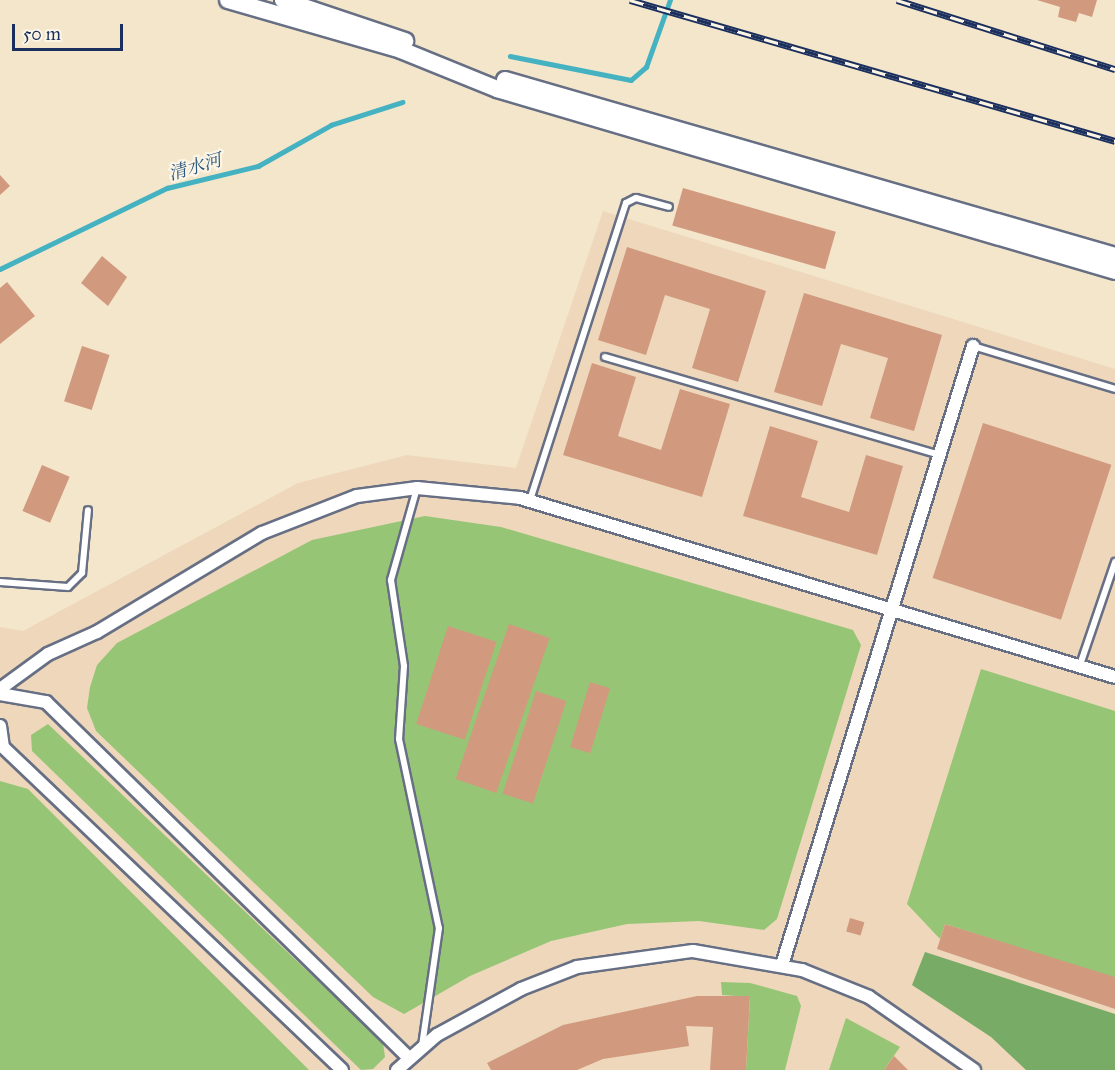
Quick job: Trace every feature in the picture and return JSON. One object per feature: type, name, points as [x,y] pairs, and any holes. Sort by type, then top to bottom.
[{"type":"street","points":[[228,0],[401,50],[497,89],[1115,271]]},
{"type":"street","points":[[283,0],[338,15],[501,79],[1115,256]]},
{"type":"street","points":[[782,965],[973,346]]},
{"type":"street","points":[[0,692],[48,654],[97,632],[262,533],[357,496],[417,488],[530,501],[893,607],[1115,677]]},
{"type":"street","points":[[0,692],[46,702],[409,1058]]},
{"type":"street","points":[[0,726],[3,747],[342,1070]]},
{"type":"street","points":[[397,1070],[422,1047],[477,1011],[578,967],[693,951],[782,965],[869,997],[974,1070]]},
{"type":"lane","points":[[530,501],[626,203],[636,198],[669,207]]},
{"type":"lane","points":[[973,346],[1115,389]]},
{"type":"lane","points":[[605,357],[940,456]]},
{"type":"lane","points":[[417,488],[391,580],[404,666],[399,739],[439,928],[422,1047]]},
{"type":"lane","points":[[0,582],[68,587],[82,573],[88,510]]},
{"type":"lane","points":[[1080,665],[1115,562]]},
{"type":"shaded area","points":[[603,211],[1115,369],[1115,1070],[0,1070],[0,627],[23,631],[298,483],[407,455],[516,468]]},
{"type":"green space","points":[[425,516],[501,527],[853,630],[861,645],[777,919],[764,930],[699,921],[627,924],[551,941],[470,976],[404,1014],[373,997],[96,731],[87,708],[90,687],[97,665],[117,643],[312,540]]},
{"type":"green space","points":[[981,669],[1115,711],[1115,979],[945,924],[940,939],[907,904]]},
{"type":"green space","points":[[48,724],[383,1043],[385,1057],[373,1069],[361,1070],[32,751],[31,735]]},
{"type":"green space","points":[[0,781],[28,789],[309,1070],[0,1070]]},
{"type":"green space","points":[[925,952],[1115,1014],[1115,1070],[1026,1070],[991,1037],[912,985]]},
{"type":"green space","points":[[721,982],[750,983],[797,996],[801,1006],[785,1070],[746,1070],[750,997],[722,995]]},
{"type":"green space","points":[[846,1018],[900,1047],[884,1070],[829,1070]]},
{"type":"building","points":[[1037,0],[1097,0],[1092,17],[1079,13],[1076,22],[1058,17],[1060,7]]},
{"type":"building","points":[[0,175],[10,186],[0,195]]},
{"type":"building","points":[[683,188],[836,232],[825,269],[672,225]]},
{"type":"building","points":[[627,247],[766,291],[738,382],[692,368],[710,309],[665,295],[646,355],[598,340]]},
{"type":"building","points":[[102,256],[127,277],[108,306],[81,283]]},
{"type":"building","points":[[7,282],[35,316],[0,344],[0,288]]},
{"type":"building","points":[[804,293],[942,335],[914,431],[870,418],[888,358],[841,344],[822,406],[774,392]]},
{"type":"building","points":[[82,346],[110,355],[92,410],[64,401]]},
{"type":"building","points":[[592,363],[636,377],[618,436],[661,450],[680,389],[730,404],[702,497],[563,455]]},
{"type":"building","points":[[983,423],[1111,465],[1061,620],[933,578]]},
{"type":"building","points":[[770,426],[818,441],[801,497],[849,512],[866,455],[903,466],[877,555],[743,516]]},
{"type":"building","points":[[42,465],[70,477],[50,523],[22,511]]},
{"type":"building","points":[[509,624],[550,638],[496,793],[456,779]]},
{"type":"building","points":[[448,626],[497,642],[465,740],[416,724]]},
{"type":"building","points":[[590,682],[610,688],[590,753],[570,747]]},
{"type":"building","points":[[536,691],[566,701],[533,804],[503,794]]},
{"type":"building","points":[[850,918],[864,922],[861,936],[846,931]]},
{"type":"building","points":[[945,924],[1115,977],[1115,1009],[937,949]]},
{"type":"building","points":[[697,996],[750,996],[746,1070],[710,1070],[713,1027],[686,1026],[689,1046],[603,1059],[577,1070],[491,1070],[487,1063],[563,1025]]},
{"type":"building","points":[[894,1056],[908,1070],[884,1070]]},
{"type":"waterway","name":"清水河","points":[[510,56],[631,80],[646,67],[670,0]]},
{"type":"waterway","name":"清水河","points":[[0,269],[167,188],[258,166],[331,125],[402,102]]},
{"type":"railway","points":[[630,0],[1115,141]]},
{"type":"railway","points":[[897,0],[1115,69]]}]
